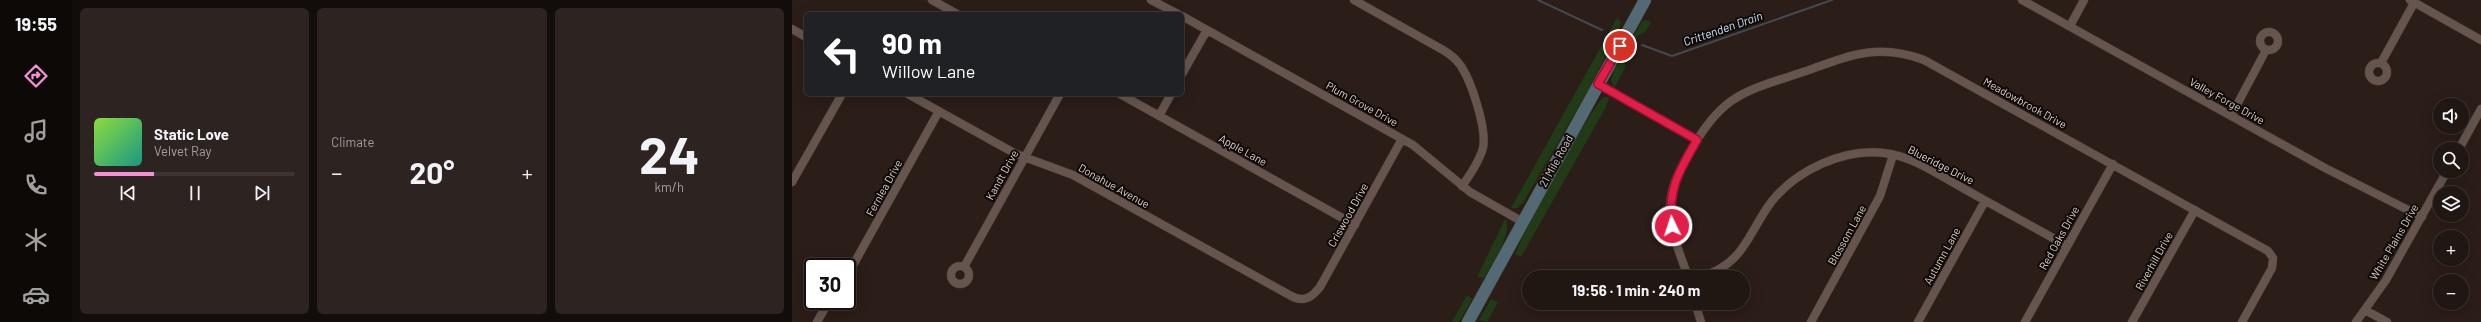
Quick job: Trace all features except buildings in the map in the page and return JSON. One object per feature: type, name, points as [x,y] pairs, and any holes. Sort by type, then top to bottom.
[{"type":"street","points":[[932,0],[953,12]]},
{"type":"street","points":[[1151,0],[1174,12]]},
{"type":"street","name":"21 Mile Road","points":[[1468,322],[1645,0]]},
{"type":"street","name":"Valley Forge Drive","points":[[2022,0],[2324,168],[2422,217]]},
{"type":"street","points":[[2070,26],[2084,0]]},
{"type":"street","points":[[1359,1],[1443,50],[1455,59],[1465,73],[1482,124],[1484,140],[1480,157],[1462,186]]},
{"type":"street","points":[[2381,64],[2412,1],[2481,40]]},
{"type":"street","name":"Plum Grove Drive","points":[[1184,17],[1402,139],[1420,150],[1462,186],[1522,222]]},
{"type":"street","points":[[792,29],[804,36]]},
{"type":"street","points":[[1184,70],[1207,30]]},
{"type":"street","points":[[2231,116],[2266,50]]},
{"type":"street","name":"Meadowbrook Drive","points":[[1686,270],[1672,226],[1670,201],[1676,179],[1697,140],[1720,108],[1746,92],[1856,54],[1884,51],[1924,60],[2268,251],[2273,258],[2272,268],[2246,321]]},
{"type":"street","points":[[1598,84],[1697,140]]},
{"type":"street","points":[[792,182],[841,96]]},
{"type":"street","name":"Donahue Avenue","points":[[912,96],[1024,158],[1069,173],[1293,298],[1308,299]]},
{"type":"street","name":"Kandt Drive","points":[[964,267],[1059,96]]},
{"type":"street","name":"Apple Lane","points":[[1124,96],[1355,225]]},
{"type":"street","points":[[1159,116],[1170,96]]},
{"type":"street","points":[[2463,142],[2481,109]]},
{"type":"street","name":"Fernlea Drive","points":[[856,260],[940,111]]},
{"type":"street","name":"Criswood Drive","points":[[1308,299],[1320,287],[1402,139]]},
{"type":"street","name":"Blueridge Drive","points":[[1718,270],[1733,260],[1746,244],[1776,196],[1805,172],[1833,160],[1857,154],[1876,153],[1893,155],[1922,166],[2067,246]]},
{"type":"street","name":"Blossom Lane","points":[[1811,322],[1880,196],[1893,155]]},
{"type":"street","name":"Red Oaks Drive","points":[[2025,322],[2113,164]]},
{"type":"street","name":"White Plains Drive","points":[[2356,322],[2386,280],[2443,178]]},
{"type":"street","name":"Autumn Lane","points":[[1918,322],[1985,201]]},
{"type":"street","name":"Riverhill Drive","points":[[2132,322],[2195,210]]},
{"type":"street","points":[[817,322],[824,310]]},
{"type":"street","points":[[1697,310],[1701,322]]},
{"type":"street","points":[[2365,310],[2387,322]]},
{"type":"green space","points":[[1617,18],[1621,22],[1620,28],[1585,96],[1523,203],[1517,208],[1511,208]]},
{"type":"green space","points":[[1647,20],[1651,22],[1646,31],[1636,37],[1625,56],[1625,68],[1614,88],[1611,80],[1613,73],[1642,21]]},
{"type":"green space","points":[[1609,97],[1606,107],[1521,257],[1515,254],[1544,194],[1566,155],[1601,99]]},
{"type":"green space","points":[[1505,219],[1507,224],[1504,240],[1492,266],[1484,278],[1477,277]]},
{"type":"green space","points":[[1467,295],[1472,299],[1459,322],[1452,322]]},
{"type":"green space","points":[[1491,299],[1498,302],[1487,322],[1479,320]]},
{"type":"waterway","name":"Crittenden Drain","points":[[1538,0],[1602,30]]},
{"type":"waterway","name":"Crittenden Drain","points":[[1642,45],[1672,56],[1832,0]]},
{"type":"route","points":[[1620,46],[1598,84],[1697,140],[1681,168],[1672,190],[1670,213],[1672,226]]}]
